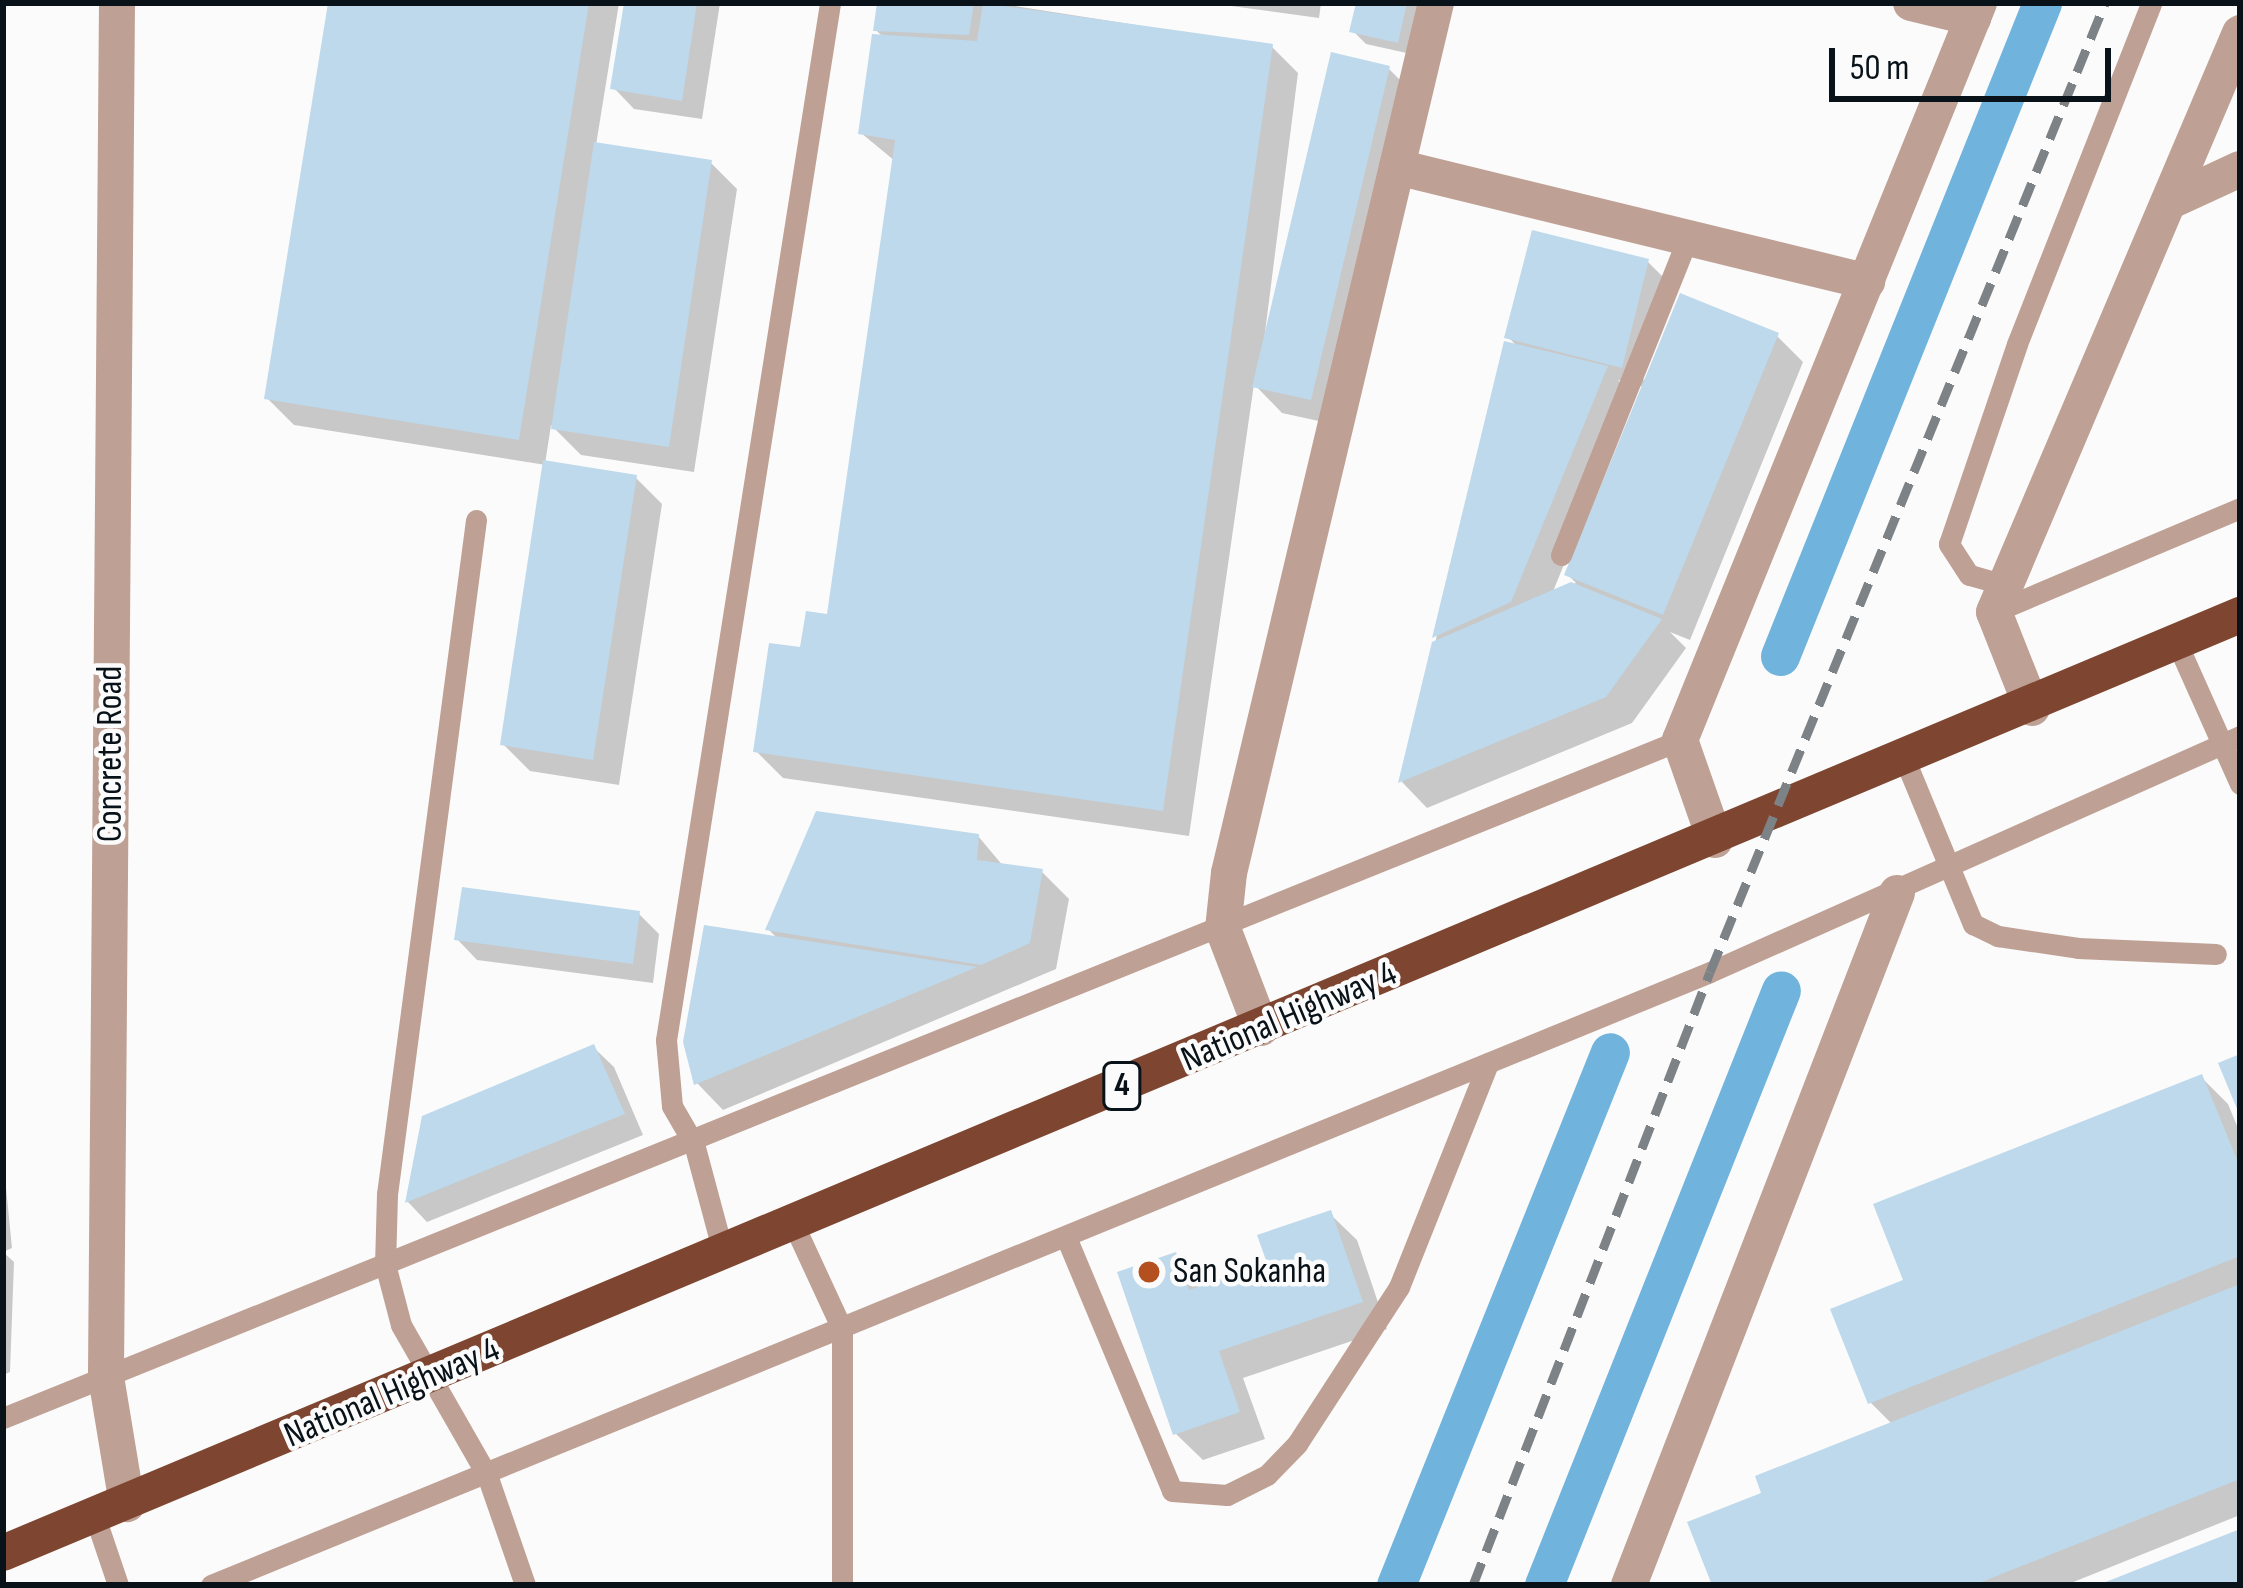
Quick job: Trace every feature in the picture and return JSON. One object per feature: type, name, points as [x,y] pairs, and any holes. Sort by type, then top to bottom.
[{"type":"highway","name":"National Highway 4","points":[[3,1553],[2032,708],[2240,615]]},
{"type":"street","name":"Concrete Road","points":[[111,1511],[106,1377],[117,3]]},
{"type":"street","points":[[1261,1028],[1222,929],[1228,873],[1436,3]]},
{"type":"street","points":[[1715,840],[1680,740],[1976,10],[1911,3]]},
{"type":"street","points":[[2032,708],[2000,598],[2173,200],[2240,33]]},
{"type":"street","points":[[1397,167],[1867,282]]},
{"type":"street","points":[[2173,200],[2240,170]]},
{"type":"street","points":[[1629,1585],[1897,893]]},
{"type":"lane","points":[[723,1252],[694,1144],[672,1106],[666,1040],[830,3]]},
{"type":"lane","points":[[2151,3],[2018,344],[1949,544],[1969,575],[2000,598],[2240,508]]},
{"type":"lane","points":[[1561,555],[1687,240]]},
{"type":"lane","points":[[476,520],[387,1194],[385,1264],[400,1325],[487,1475],[525,1585]]},
{"type":"lane","points":[[2176,640],[2232,739],[2240,784]]},
{"type":"lane","points":[[211,1585],[1066,1238],[1897,893],[2232,739]]},
{"type":"lane","points":[[3,1418],[694,1144],[1680,740]]},
{"type":"lane","points":[[1905,760],[1973,924],[1998,936],[2116,952],[2216,954]]},
{"type":"lane","points":[[1066,1238],[1172,1491],[1227,1495],[1267,1475],[1297,1444],[1399,1287],[1488,1063]]},
{"type":"lane","points":[[793,1222],[842,1329],[842,1585]]},
{"type":"lane","points":[[111,1511],[118,1585]]},
{"type":"building","points":[[328,3],[589,3],[519,440],[264,399]]},
{"type":"building","points":[[624,3],[697,3],[682,101],[610,89]]},
{"type":"building","points":[[877,3],[974,3],[969,35],[873,31]]},
{"type":"building","points":[[983,3],[1273,44],[1163,811],[753,752],[769,643],[800,647],[806,611],[827,614],[895,140],[858,134],[872,34],[977,41]]},
{"type":"building","points":[[1356,3],[1407,3],[1398,43],[1349,32]]},
{"type":"building","points":[[1331,52],[1390,66],[1311,400],[1252,387]]},
{"type":"building","points":[[594,142],[712,160],[669,447],[551,429]]},
{"type":"building","points":[[1532,230],[1649,259],[1622,368],[1504,338]]},
{"type":"building","points":[[1680,293],[1779,333],[1663,615],[1564,575]]},
{"type":"building","points":[[1504,341],[1608,366],[1511,602],[1432,638]]},
{"type":"building","points":[[543,460],[637,475],[593,760],[500,745]]},
{"type":"building","points":[[1571,582],[1662,619],[1606,697],[1398,783],[1432,642]]},
{"type":"building","points":[[816,811],[979,834],[977,860],[1043,869],[1030,943],[981,965],[765,930]]},
{"type":"building","points":[[462,887],[640,911],[633,964],[454,940]]},
{"type":"building","points":[[704,925],[977,967],[694,1085],[683,1042]]},
{"type":"building","points":[[594,1044],[625,1114],[405,1203],[422,1116]]},
{"type":"building","points":[[2240,1054],[2240,1116],[2218,1063]]},
{"type":"building","points":[[2202,1074],[2240,1167],[2240,1256],[1868,1404],[1830,1309],[1903,1280],[1873,1204]]},
{"type":"building","points":[[1331,1210],[1363,1302],[1219,1351],[1240,1412],[1173,1435],[1117,1272],[1176,1252],[1189,1290],[1267,1263],[1257,1235]]},
{"type":"building","points":[[2240,1284],[2240,1479],[1974,1585],[1712,1585],[1687,1522],[1761,1493],[1755,1476]]},
{"type":"building","points":[[2240,1529],[2240,1585],[2098,1585]]},
{"type":"waterway","points":[[1780,656],[2042,3]]},
{"type":"waterway","points":[[1544,1585],[1781,990]]},
{"type":"waterway","points":[[1396,1585],[1610,1052]]},
{"type":"railway","points":[[1473,1585],[1710,972],[2105,3]]},
{"type":"place","name":"San Sokanha","points":[[1149,1272]]}]
